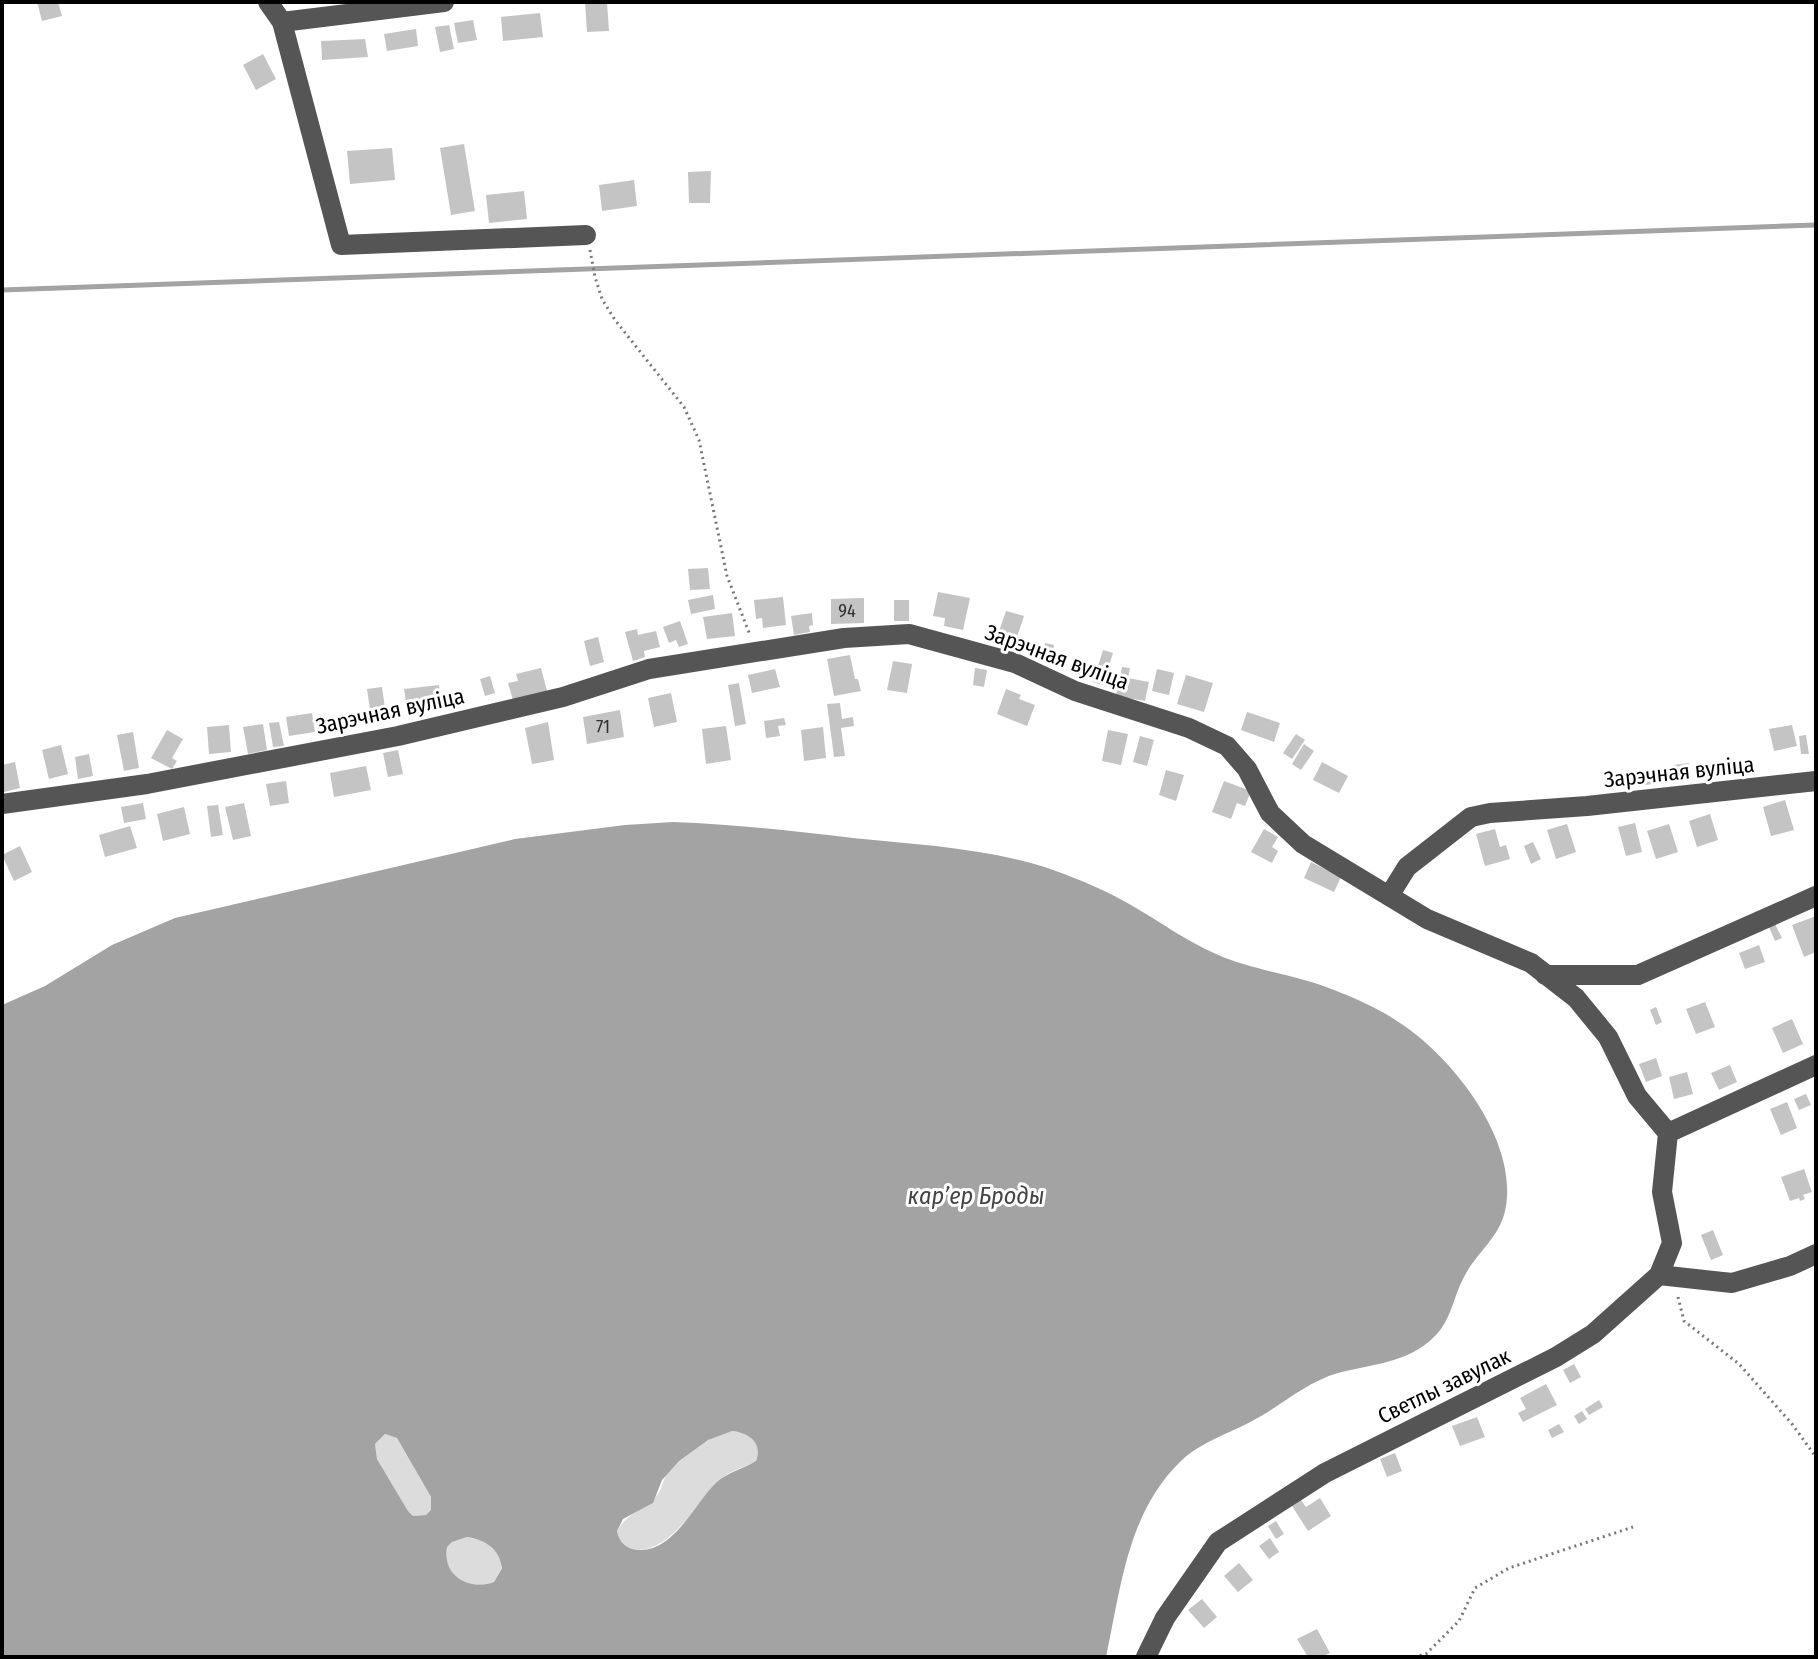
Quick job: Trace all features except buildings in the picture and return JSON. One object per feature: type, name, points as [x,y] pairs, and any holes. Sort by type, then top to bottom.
[{"type":"street","points":[[268,2],[282,22],[341,245],[586,235]]},
{"type":"street","points":[[282,22],[444,2]]},
{"type":"street","name":"Зарэчная вуліца","points":[[2,804],[147,784],[398,736],[563,697],[649,669],[844,638],[909,634],[1015,663],[1075,691],[1189,728],[1227,746],[1247,769],[1270,813],[1303,844],[1389,896],[1407,867],[1471,817],[1816,781]]},
{"type":"street","points":[[1389,896],[1427,919],[1531,963],[1576,998],[1608,1037],[1637,1096],[1668,1133],[1662,1192],[1672,1243],[1666,1275],[1732,1283],[1790,1266],[1816,1254]]},
{"type":"street","points":[[1545,975],[1638,975],[1816,896]]},
{"type":"street","points":[[1668,1133],[1816,1065]]},
{"type":"street","name":"Светлы завулак","points":[[1146,1657],[1165,1618],[1218,1542],[1325,1473],[1581,1342],[1666,1275]]},
{"type":"path","points":[[592,257],[602,299],[684,407],[699,440],[727,576],[756,651]]},
{"type":"path","points":[[1666,1275],[1684,1321],[1739,1364],[1792,1424],[1815,1458]]},
{"type":"path","points":[[1414,1657],[1426,1654],[1459,1621],[1475,1588],[1486,1581],[1509,1568],[1633,1527]]},
{"type":"shaded area","points":[[732,1431],[753,1440],[758,1449],[756,1461],[722,1478],[671,1536],[646,1549],[632,1549],[624,1544],[617,1531],[626,1519],[654,1499],[675,1464],[706,1441]]},
{"type":"shaded area","points":[[385,1434],[397,1438],[431,1497],[431,1511],[426,1515],[413,1516],[408,1511],[377,1459],[375,1444]]},
{"type":"shaded area","points":[[467,1537],[485,1543],[497,1555],[502,1567],[494,1582],[467,1583],[453,1573],[447,1547]]},
{"type":"water","name":"карʼер Броды","points":[[673,822],[741,826],[930,845],[1006,857],[1056,871],[1103,890],[1216,954],[1320,985],[1360,1001],[1421,1038],[1462,1081],[1479,1106],[1494,1133],[1503,1161],[1507,1188],[1501,1224],[1464,1277],[1441,1329],[1419,1349],[1394,1360],[1338,1373],[1315,1382],[1181,1461],[1163,1482],[1137,1528],[1122,1578],[1106,1657],[2,1657],[2,1005],[45,986],[112,945],[175,918],[515,839]],"holes":[[[732,1431],[744,1434],[756,1444],[756,1461],[717,1482],[681,1527],[659,1545],[646,1550],[626,1546],[617,1531],[623,1519],[653,1503],[662,1480],[679,1461],[708,1440]],[[385,1434],[397,1438],[431,1497],[431,1510],[426,1515],[413,1516],[408,1511],[377,1459],[375,1444]],[[467,1537],[490,1546],[498,1555],[502,1568],[494,1582],[475,1584],[459,1579],[449,1566],[447,1557],[447,1547]]]},
{"type":"waterway","points":[[2,290],[1816,225]]}]
